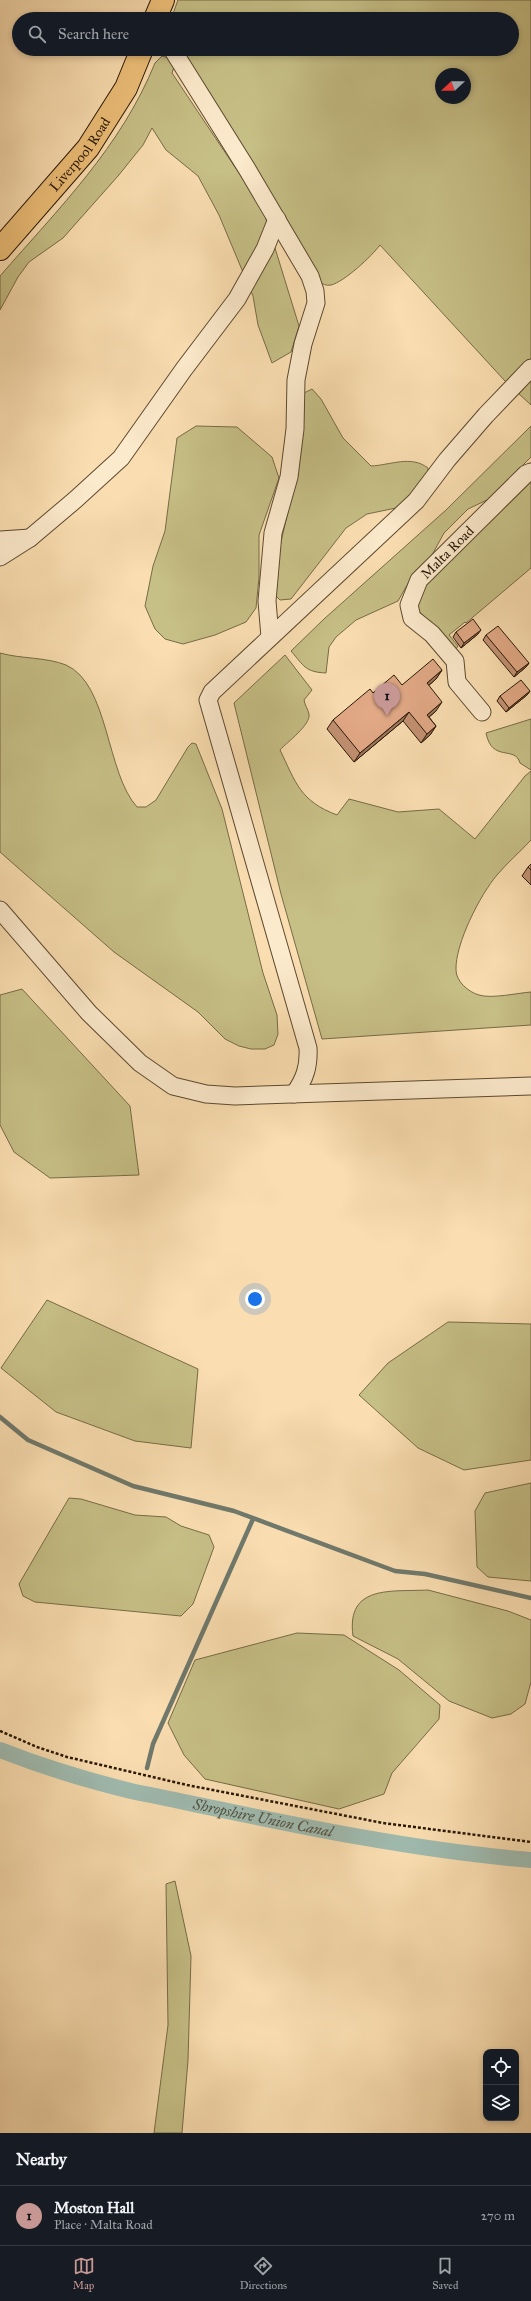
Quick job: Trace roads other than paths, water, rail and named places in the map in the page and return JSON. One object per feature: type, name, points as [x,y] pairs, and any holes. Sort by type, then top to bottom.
[{"type":"highway","points":[[158,12],[163,0]]},
{"type":"highway","name":"Liverpool Road","points":[[0,249],[88,148],[126,88],[139,56]]},
{"type":"street","points":[[176,56],[310,276],[315,291],[316,303],[303,344],[296,380],[295,429],[289,477],[273,533],[268,601],[270,637]]},
{"type":"street","points":[[0,557],[30,538],[121,458],[184,369],[237,299],[265,249],[276,219]]},
{"type":"street","points":[[294,1094],[302,1082],[308,1065],[308,1048],[208,700],[212,692],[416,501],[451,454],[531,368]]},
{"type":"street","name":"Malta Road","points":[[482,712],[458,682],[455,661],[432,634],[412,618],[409,605],[419,580],[520,480],[531,472]]},
{"type":"street","points":[[0,540],[30,538]]},
{"type":"street","points":[[0,910],[89,1013],[140,1063],[173,1086],[206,1094],[235,1096],[531,1086]]},
{"type":"waterway","points":[[0,1417],[28,1440],[133,1486],[234,1511],[395,1571],[425,1574],[531,1598]]},
{"type":"waterway","points":[[147,1768],[153,1744],[253,1519]]},
{"type":"waterway","name":"Shropshire Union Canal","points":[[0,1750],[48,1768],[131,1791],[230,1812],[330,1832],[430,1848],[531,1860]]},
{"type":"place","name":"Moston Hall","points":[[387,716]]}]
